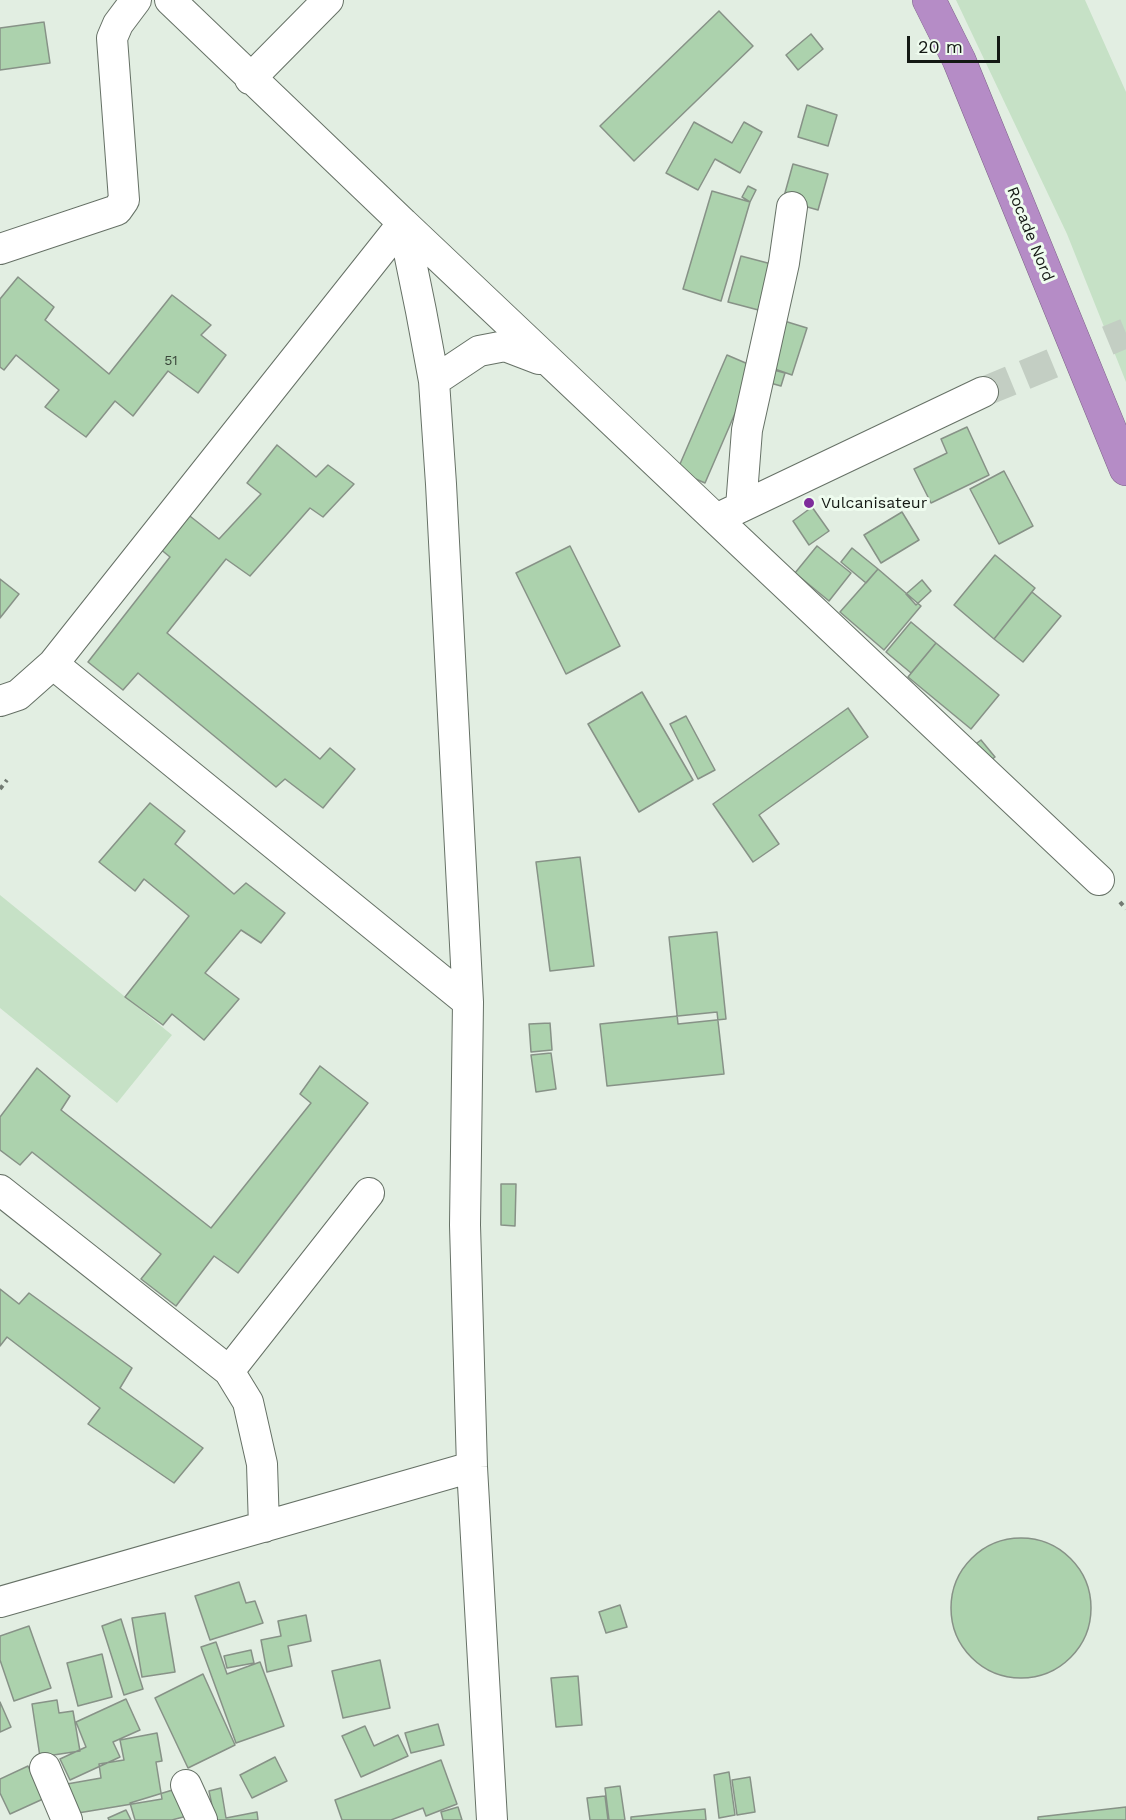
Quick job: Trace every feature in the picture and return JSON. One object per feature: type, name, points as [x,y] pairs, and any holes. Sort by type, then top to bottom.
[{"type":"highway","name":"Rocade Nord","points":[[929,0],[959,60],[1126,469]]},
{"type":"street","points":[[0,249],[117,210],[124,200],[112,38],[118,24],[136,0]]},
{"type":"street","points":[[170,0],[548,363],[728,513],[1099,880]]},
{"type":"street","points":[[250,79],[328,0]]},
{"type":"street","points":[[728,513],[784,263],[792,207]]},
{"type":"street","points":[[403,223],[434,381],[441,483],[468,1002],[465,1225],[472,1467],[492,1820]]},
{"type":"street","points":[[0,701],[18,695],[53,664],[403,223]]},
{"type":"street","points":[[434,381],[479,351],[505,346],[548,363]]},
{"type":"street","points":[[728,513],[982,392]]},
{"type":"street","points":[[53,664],[468,1002]]},
{"type":"street","points":[[229,1371],[369,1193]]},
{"type":"street","points":[[4,1202],[229,1371],[248,1401],[262,1464],[264,1527]]},
{"type":"street","points":[[0,1602],[472,1467]]},
{"type":"street","points":[[45,1768],[67,1820]]},
{"type":"street","points":[[186,1785],[202,1820]]},
{"type":"path","points":[[0,789],[7,780]]},
{"type":"green space","points":[[956,0],[1085,0],[1126,92],[1126,382],[1067,234]]},
{"type":"green space","points":[[0,895],[172,1035],[117,1103],[0,1008]]},
{"type":"building","points":[[719,11],[753,46],[634,161],[600,126]]},
{"type":"building","points":[[44,22],[50,63],[0,70],[0,28]]},
{"type":"building","points":[[811,34],[823,49],[798,70],[786,55]]},
{"type":"building","points":[[807,105],[837,115],[828,146],[798,137]]},
{"type":"building","points":[[694,122],[732,143],[744,122],[762,132],[740,173],[715,159],[698,190],[666,173]]},
{"type":"building","points":[[793,164],[828,174],[818,210],[783,200]]},
{"type":"building","points":[[748,186],[756,190],[750,202],[742,197]]},
{"type":"building","points":[[712,191],[750,202],[721,301],[683,289]]},
{"type":"building","points":[[741,256],[779,266],[766,312],[728,302]]},
{"type":"building","points":[[18,277],[54,307],[45,320],[109,374],[172,295],[211,325],[201,335],[226,355],[198,393],[168,371],[133,416],[115,401],[86,437],[45,407],[59,390],[16,355],[4,370],[0,367],[0,299]]},
{"type":"building","points":[[781,320],[807,328],[792,375],[766,366]]},
{"type":"building","points":[[727,355],[755,367],[705,483],[677,471]]},
{"type":"building","points":[[766,368],[785,373],[781,386],[763,381]]},
{"type":"building","points":[[967,427],[989,475],[931,503],[914,469],[947,453],[941,439]]},
{"type":"building","points":[[277,445],[316,477],[328,465],[354,484],[323,517],[310,508],[250,576],[226,559],[167,633],[320,759],[330,748],[355,769],[323,808],[285,779],[276,787],[138,673],[123,690],[88,662],[170,557],[159,548],[186,513],[219,539],[261,494],[247,483]]},
{"type":"building","points":[[1004,471],[1033,526],[999,544],[970,489]]},
{"type":"building","points":[[812,507],[829,531],[809,545],[793,521]]},
{"type":"building","points":[[902,512],[919,540],[881,563],[864,535]]},
{"type":"building","points":[[570,546],[620,646],[566,674],[516,573]]},
{"type":"building","points":[[817,546],[851,573],[829,601],[795,573]]},
{"type":"building","points":[[852,548],[878,569],[866,583],[841,562]]},
{"type":"building","points":[[995,555],[1035,588],[994,639],[954,605]]},
{"type":"building","points":[[878,569],[921,606],[884,650],[840,612]]},
{"type":"building","points":[[0,579],[19,594],[0,618]]},
{"type":"building","points":[[922,580],[931,591],[916,605],[906,594]]},
{"type":"building","points":[[1032,592],[1061,616],[1023,662],[994,639]]},
{"type":"building","points":[[911,622],[936,643],[911,673],[886,652]]},
{"type":"building","points":[[936,643],[999,695],[971,729],[908,677]]},
{"type":"building","points":[[642,692],[693,780],[639,812],[588,724]]},
{"type":"building","points":[[848,708],[868,737],[759,815],[779,844],[753,862],[713,804]]},
{"type":"building","points":[[686,716],[715,770],[698,779],[670,724]]},
{"type":"building","points":[[981,740],[995,757],[983,766],[969,749]]},
{"type":"building","points":[[150,803],[185,831],[175,844],[234,894],[246,883],[285,913],[261,943],[241,930],[205,973],[239,999],[204,1040],[172,1014],[163,1025],[125,997],[189,916],[144,879],[135,891],[99,862]]},
{"type":"building","points":[[580,857],[594,966],[550,971],[536,862]]},
{"type":"building","points":[[717,932],[726,1019],[678,1024],[669,937]]},
{"type":"building","points":[[717,1012],[724,1074],[607,1086],[600,1024]]},
{"type":"building","points":[[550,1023],[552,1050],[531,1052],[529,1024]]},
{"type":"building","points":[[551,1053],[556,1089],[536,1092],[531,1055]]},
{"type":"building","points":[[320,1066],[368,1103],[238,1273],[214,1256],[176,1306],[141,1279],[161,1254],[32,1152],[20,1165],[0,1150],[0,1117],[37,1068],[70,1096],[61,1110],[211,1228],[311,1103],[300,1094]]},
{"type":"building","points":[[501,1184],[516,1184],[515,1226],[501,1225]]},
{"type":"building","points":[[0,1289],[19,1304],[29,1293],[132,1368],[120,1388],[203,1448],[174,1483],[88,1424],[100,1408],[7,1337],[0,1346]]},
{"type":"building","points":[[1021,1538],[1048,1543],[1071,1558],[1086,1581],[1091,1608],[1086,1635],[1071,1658],[1048,1673],[1021,1678],[994,1673],[971,1658],[956,1635],[951,1608],[956,1581],[971,1558],[994,1543]]},
{"type":"building","points":[[239,1582],[246,1603],[255,1601],[263,1623],[210,1640],[195,1596]]},
{"type":"building","points":[[620,1605],[627,1627],[606,1633],[599,1612]]},
{"type":"building","points":[[165,1613],[175,1672],[142,1677],[132,1618]]},
{"type":"building","points":[[306,1615],[311,1641],[288,1646],[292,1666],[267,1672],[261,1640],[281,1636],[278,1621]]},
{"type":"building","points":[[121,1619],[143,1689],[124,1695],[102,1626]]},
{"type":"building","points":[[29,1626],[51,1688],[14,1701],[0,1660],[0,1636]]},
{"type":"building","points":[[216,1642],[227,1674],[260,1662],[284,1726],[236,1743],[201,1647]]},
{"type":"building","points":[[251,1650],[254,1663],[227,1668],[224,1656]]},
{"type":"building","points":[[102,1654],[112,1697],[78,1706],[67,1663]]},
{"type":"building","points":[[380,1660],[390,1708],[343,1718],[332,1671]]},
{"type":"building","points":[[203,1674],[235,1745],[188,1768],[155,1698]]},
{"type":"building","points":[[578,1676],[582,1725],[556,1727],[551,1678]]},
{"type":"building","points":[[126,1699],[140,1730],[113,1742],[120,1757],[70,1780],[60,1759],[86,1747],[76,1722]]},
{"type":"building","points":[[57,1700],[59,1713],[73,1711],[80,1751],[40,1757],[32,1704]]},
{"type":"building","points":[[0,1702],[11,1727],[0,1732]]},
{"type":"building","points":[[438,1724],[444,1745],[411,1753],[405,1733]]},
{"type":"building","points":[[365,1726],[374,1746],[398,1735],[408,1756],[361,1777],[342,1736]]},
{"type":"building","points":[[157,1733],[162,1761],[156,1762],[162,1799],[72,1814],[67,1784],[101,1778],[99,1764],[124,1760],[120,1740]]},
{"type":"building","points":[[275,1757],[287,1781],[252,1798],[240,1775]]},
{"type":"building","points":[[441,1760],[457,1804],[426,1816],[423,1808],[391,1820],[342,1820],[335,1800]]},
{"type":"building","points":[[28,1766],[43,1799],[10,1814],[0,1793],[0,1779]]},
{"type":"building","points":[[729,1772],[735,1815],[719,1818],[714,1775]]},
{"type":"building","points":[[750,1777],[755,1812],[737,1815],[732,1780]]},
{"type":"building","points":[[620,1786],[625,1820],[609,1820],[605,1788]]},
{"type":"building","points":[[179,1788],[187,1816],[172,1820],[135,1820],[130,1803]]},
{"type":"building","points":[[221,1788],[226,1818],[257,1812],[258,1820],[215,1820],[209,1791]]},
{"type":"building","points":[[605,1796],[608,1820],[590,1820],[587,1798]]},
{"type":"building","points":[[458,1807],[462,1820],[443,1820],[441,1812]]},
{"type":"building","points":[[1126,1807],[1126,1820],[1038,1820],[1038,1817]]},
{"type":"building","points":[[705,1809],[706,1820],[631,1820],[631,1817]]},
{"type":"building","points":[[126,1810],[131,1820],[109,1820],[108,1818]]},
{"type":"tunnel","points":[[983,392],[1126,333]]},
{"type":"place","name":"Vulcanisateur","points":[[809,503]]}]
